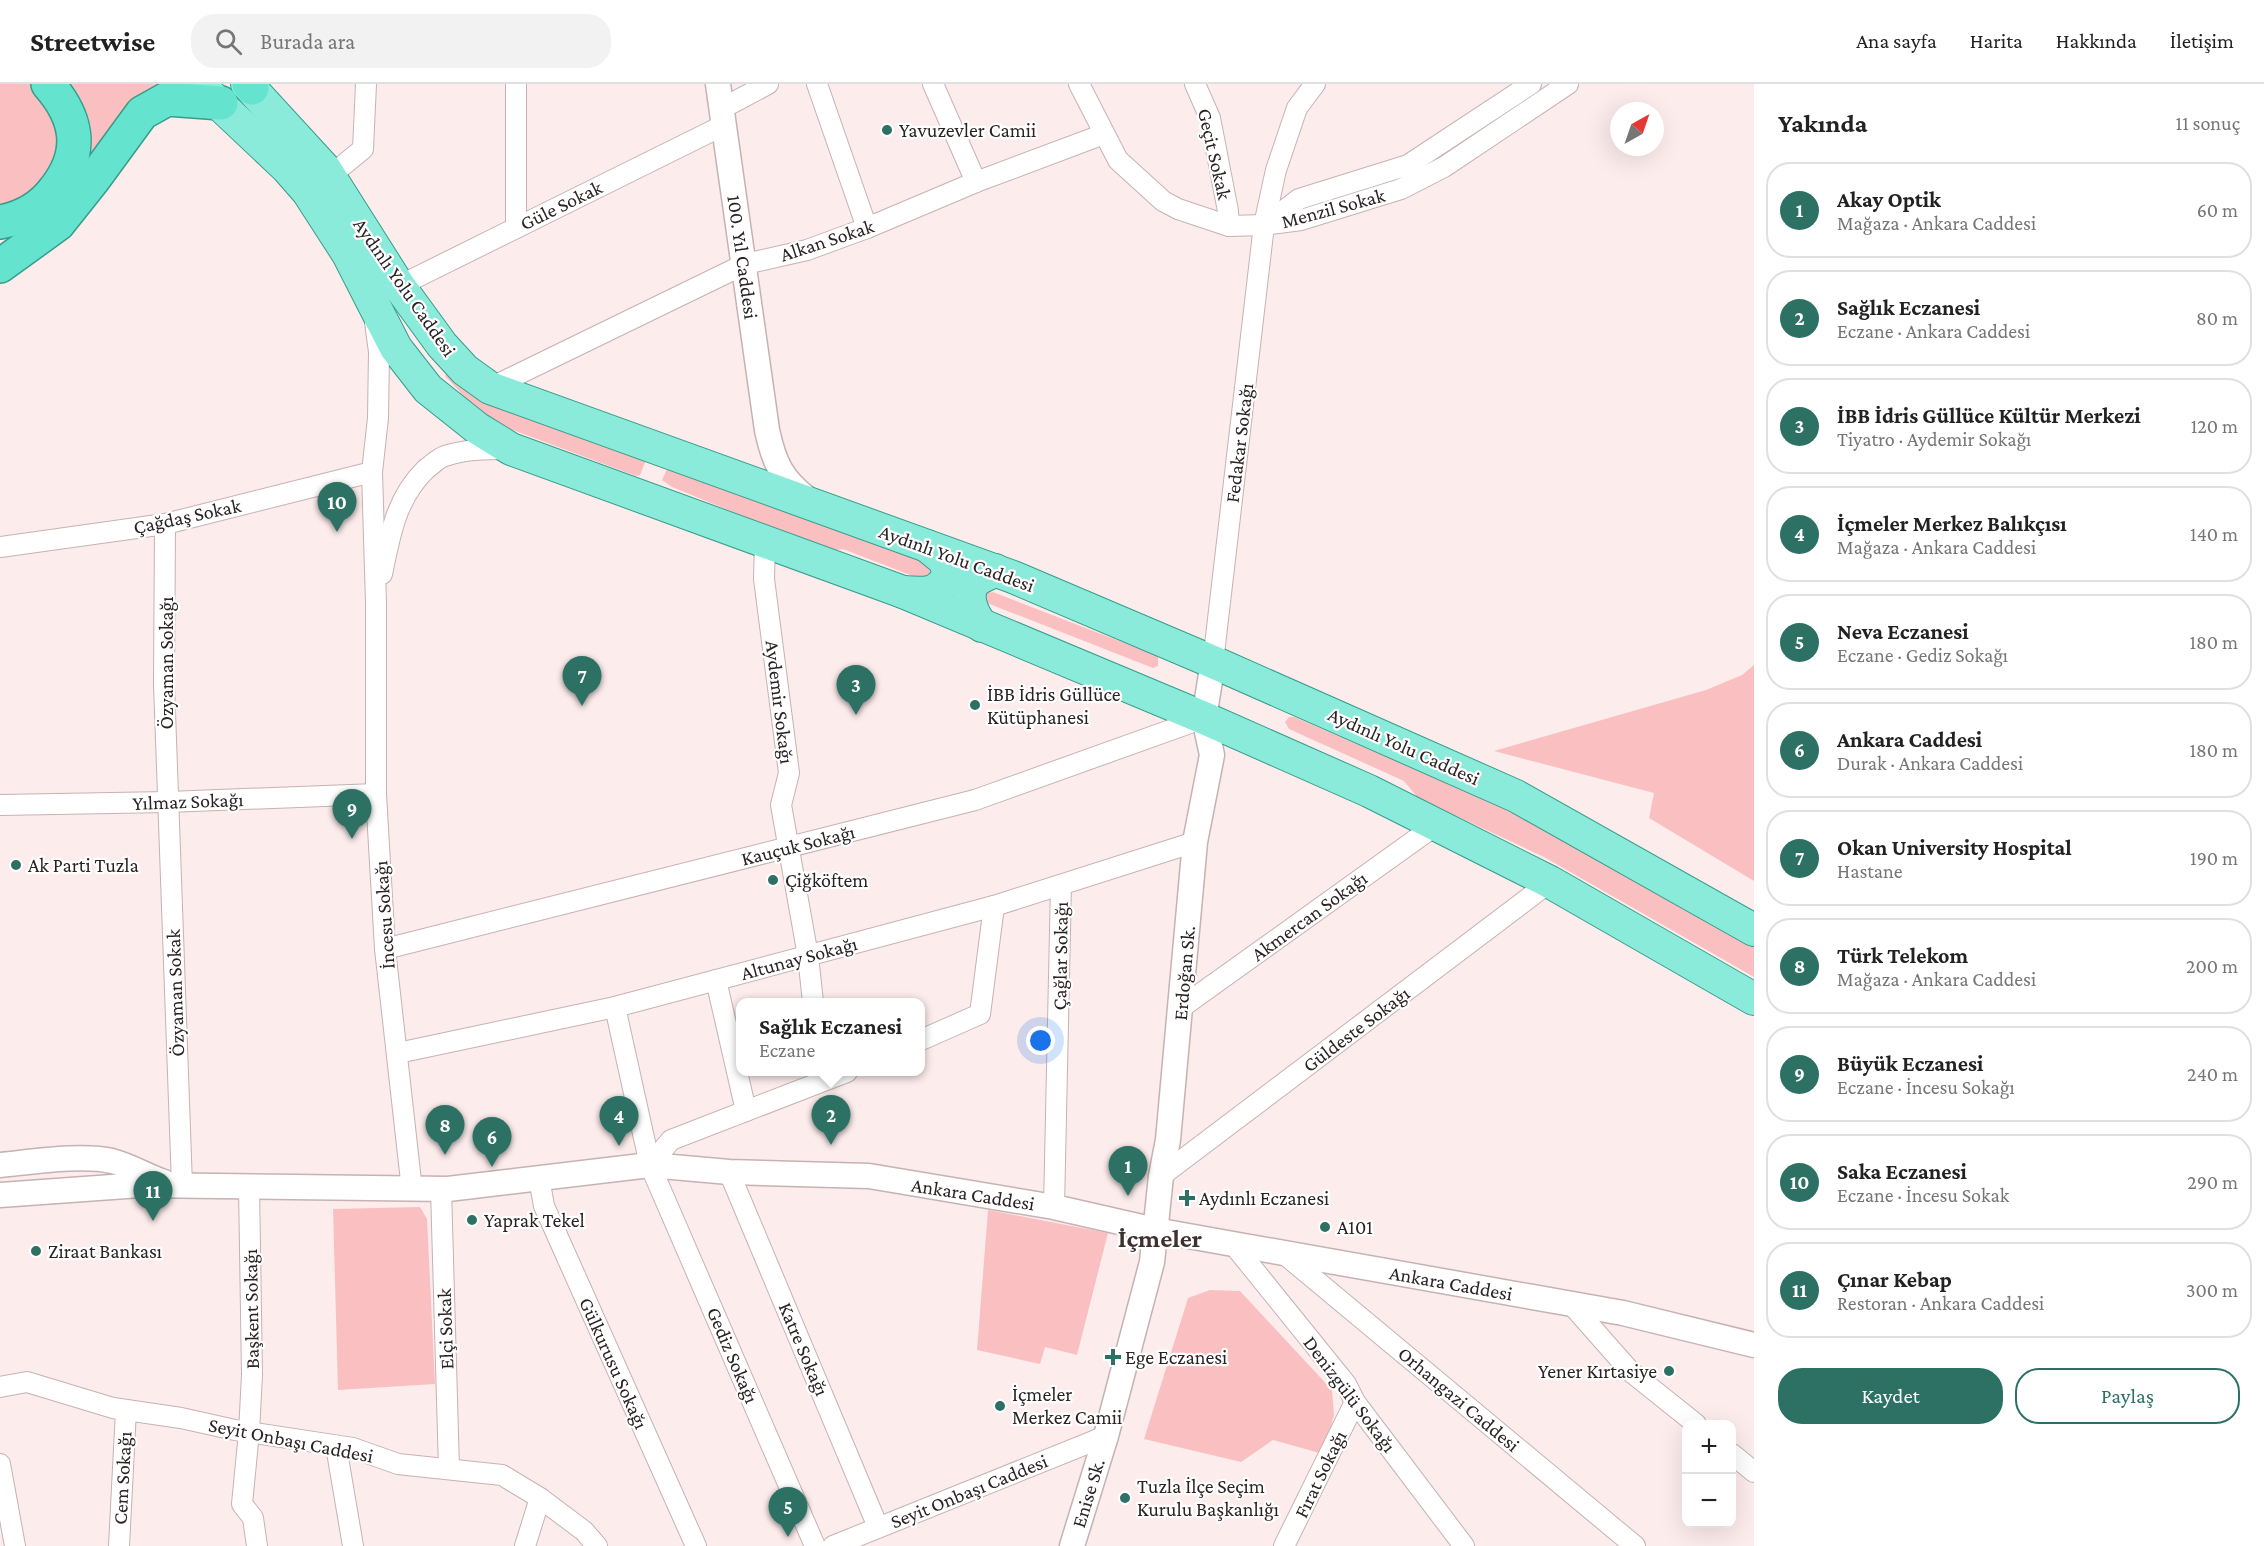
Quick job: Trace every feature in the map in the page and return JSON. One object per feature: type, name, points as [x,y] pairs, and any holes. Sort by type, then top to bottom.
[{"type":"highway","points":[[0,222],[15,220],[42,203],[66,175],[74,154],[73,132],[63,100],[48,84]]},
{"type":"highway","points":[[0,266],[58,224],[142,113],[167,99],[210,94]]},
{"type":"main road","name":"Aydınlı Yolu Caddesi","points":[[249,86],[330,176],[399,286],[442,345],[465,370],[490,388],[995,570],[1213,662],[1516,796],[1754,930]]},
{"type":"main road","points":[[210,94],[287,168],[308,192],[348,254],[396,348],[428,389],[477,428],[511,449],[903,592],[1369,790],[1550,882],[1754,999]]},
{"type":"main road","points":[[672,506],[658,493],[652,483],[652,474],[656,464],[665,459],[681,458]]},
{"type":"main road","points":[[903,592],[927,594],[945,584],[949,573],[944,560],[927,546]]},
{"type":"main road","points":[[982,626],[971,611],[970,593],[975,581],[995,570]]},
{"type":"street","points":[[330,176],[363,149],[366,84]]},
{"type":"street","points":[[516,84],[516,228]]},
{"type":"street","name":"100. Yıl Caddesi","points":[[718,84],[766,430]]},
{"type":"street","name":"Güle Sokak","points":[[399,286],[516,228],[723,117],[768,84]]},
{"type":"street","points":[[817,84],[867,228]]},
{"type":"street","points":[[933,84],[976,182]]},
{"type":"street","points":[[1079,84],[1118,160],[1163,201],[1178,209],[1228,226],[1264,225]]},
{"type":"street","name":"Geçit Sokak","points":[[1195,84],[1210,118],[1228,211],[1228,226]]},
{"type":"street","points":[[1296,84],[1297,108]]},
{"type":"street","points":[[1297,108],[1315,84]]},
{"type":"street","name":"Menzil Sokak","points":[[1264,225],[1299,199],[1408,165],[1531,84]]},
{"type":"street","name":"Menzil Sokak","points":[[1264,225],[1301,220],[1401,189],[1444,167],[1568,84]]},
{"type":"street","name":"Fedakar Sokağı","points":[[1213,662],[1264,225],[1276,170],[1297,108]]},
{"type":"street","name":"Alkan Sokak","points":[[490,388],[744,264],[807,250],[867,228],[976,182],[1104,134]]},
{"type":"street","points":[[369,293],[379,352],[378,418],[372,472],[376,603]]},
{"type":"street","points":[[719,471],[743,475],[754,471],[764,459],[766,430]]},
{"type":"street","points":[[766,430],[772,454],[780,471],[793,488],[818,507]]},
{"type":"street","points":[[376,603],[392,526],[404,497],[418,478],[443,457],[466,452],[511,449]]},
{"type":"street","name":"Çağdaş Sokak","points":[[0,547],[165,524],[372,472]]},
{"type":"street","name":"Özyaman Sokağı","points":[[165,524],[164,684],[168,802]]},
{"type":"street","name":"Aydemir Sokağı","points":[[765,542],[764,579],[789,773],[781,805],[808,956],[813,998]]},
{"type":"street","name":"İncesu Sokağı","points":[[376,603],[376,794],[385,949],[412,1190]]},
{"type":"street","points":[[1204,718],[1213,662]]},
{"type":"street","name":"Kauçuk Sokağı","points":[[385,949],[975,801],[1204,718]]},
{"type":"street","name":"Erdoğan Sk.","points":[[1155,1230],[1168,1140],[1182,1007],[1195,842],[1212,755],[1204,718]]},
{"type":"street","name":"Yılmaz Sokağı","points":[[0,804],[168,802],[376,794]]},
{"type":"street","name":"Özyaman Sokak","points":[[168,802],[182,1185]]},
{"type":"street","name":"Akmercan Sokağı","points":[[1182,1007],[1436,825]]},
{"type":"street","name":"Altunay Sokağı","points":[[398,1053],[615,1007],[808,956],[994,906],[1195,842]]},
{"type":"street","name":"Güldeste Sokağı","points":[[1161,1176],[1550,882]]},
{"type":"street","name":"Çağlar Sokağı","points":[[1054,1207],[1061,885]]},
{"type":"street","points":[[925,1038],[980,1014],[994,906]]},
{"type":"street","points":[[716,980],[736,1067]]},
{"type":"street","name":"Gediz Sokağı","points":[[615,1007],[650,1164],[815,1546]]},
{"type":"street","points":[[738,1076],[746,1111]]},
{"type":"street","points":[[650,1164],[671,1140],[746,1111],[820,1077]]},
{"type":"street","points":[[130,1167],[168,1172],[174,1167],[180,1151]]},
{"type":"street","name":"Ankara Caddesi","points":[[2,1165],[91,1158],[110,1161],[154,1178],[182,1185]]},
{"type":"street","name":"Ankara Caddesi","points":[[3,1195],[140,1185],[441,1189],[650,1164],[729,1172],[869,1176],[1054,1207],[1155,1230],[1623,1313],[1754,1345]]},
{"type":"street","name":"Katre Sokağı","points":[[729,1172],[878,1527]]},
{"type":"street","name":"Gülkurusu Sokağı","points":[[538,1178],[544,1206],[696,1546]]},
{"type":"street","name":"Başkent Sokağı","points":[[249,1186],[252,1375],[242,1504],[254,1518],[257,1546]]},
{"type":"street","name":"Elçi Sokak","points":[[441,1189],[449,1469]]},
{"type":"street","name":"Enise Sk.","points":[[1072,1546],[1106,1436],[1152,1262],[1155,1230]]},
{"type":"street","name":"Denizgülü Sokağı","points":[[1233,1244],[1346,1384],[1355,1402],[1464,1546]]},
{"type":"street","name":"Orhangazi Caddesi","points":[[1282,1253],[1635,1546]]},
{"type":"street","points":[[1571,1304],[1631,1372],[1690,1420]]},
{"type":"street","name":"Seyit Onbaşı Caddesi","points":[[0,1387],[27,1382],[113,1408],[353,1448],[398,1464],[502,1475],[540,1498],[584,1531],[597,1546]]},
{"type":"street","name":"Fırat Sokağı","points":[[1284,1546],[1355,1402]]},
{"type":"street","name":"Cem Sokağı","points":[[119,1546],[126,1410]]},
{"type":"street","name":"Seyit Onbaşı Caddesi","points":[[833,1546],[860,1540],[878,1527],[1106,1436]]},
{"type":"street","points":[[336,1446],[353,1546]]},
{"type":"street","points":[[1736,1458],[1754,1472]]},
{"type":"street","points":[[0,1464],[15,1546]]},
{"type":"street","points":[[525,1546],[540,1498]]},
{"type":"shaded area","points":[[0,84],[36,84],[64,137],[46,188],[0,210]]},
{"type":"shaded area","points":[[61,84],[159,84],[182,91],[64,204]]},
{"type":"shaded area","points":[[448,370],[646,460],[640,475],[636,476],[510,429],[475,408],[445,376]]},
{"type":"shaded area","points":[[667,469],[680,469],[930,553],[933,573],[923,580],[843,549],[828,551],[672,487],[662,480]]},
{"type":"shaded area","points":[[993,592],[1158,656],[1158,666],[1153,668],[987,603],[984,597],[987,593]]},
{"type":"shaded area","points":[[1754,665],[1754,881],[1649,818],[1654,793],[1494,751],[1706,690],[1742,675]]},
{"type":"shaded area","points":[[1289,717],[1294,717],[1529,819],[1754,945],[1754,977],[1544,857],[1418,798],[1404,781],[1289,729],[1285,722]]},
{"type":"shaded area","points":[[420,1207],[427,1219],[435,1384],[338,1390],[333,1209]]},
{"type":"shaded area","points":[[988,1210],[1108,1233],[1077,1355],[1045,1347],[1040,1364],[977,1350]]},
{"type":"shaded area","points":[[1210,1290],[1240,1291],[1332,1390],[1334,1415],[1323,1454],[1273,1440],[1241,1462],[1144,1439],[1188,1298]]},
{"type":"place","name":"Yavuzevler Camii","points":[[887,130]]},
{"type":"place","name":"Saka Eczanesi","points":[[337,532]]},
{"type":"place","name":"İBB İdris Güllüce Kütüphanesi","points":[[975,705]]},
{"type":"place","name":"Okan University Hospital","points":[[582,706]]},
{"type":"place","name":"İBB İdris Güllüce Kültür Merkezi","points":[[856,715]]},
{"type":"place","name":"Büyük Eczanesi","points":[[352,839]]},
{"type":"place","name":"Ak Parti Tuzla","points":[[16,865]]},
{"type":"place","name":"Çiğköftem","points":[[773,880]]},
{"type":"place","name":"Sağlık Eczanesi","points":[[831,1145]]},
{"type":"place","name":"İçmeler Merkez Balıkçısı","points":[[619,1146]]},
{"type":"place","name":"Türk Telekom","points":[[445,1155]]},
{"type":"place","name":"Ankara Caddesi","points":[[492,1167]]},
{"type":"place","name":"Akay Optik","points":[[1128,1196]]},
{"type":"place","name":"Aydınlı Eczanesi","points":[[1187,1198]]},
{"type":"place","name":"Yaprak Tekel","points":[[472,1220]]},
{"type":"place","name":"Çınar Kebap","points":[[153,1221]]},
{"type":"place","name":"A101","points":[[1325,1227]]},
{"type":"place","name":"Ziraat Bankası","points":[[36,1251]]},
{"type":"place","name":"Ege Eczanesi","points":[[1113,1357]]},
{"type":"place","name":"Yener Kırtasiye","points":[[1669,1371]]},
{"type":"place","name":"İçmeler Merkez Camii","points":[[1000,1406]]},
{"type":"place","name":"Tuzla İlçe Seçim Kurulu Başkanlığı","points":[[1125,1498]]},
{"type":"place","name":"Neva Eczanesi","points":[[788,1537]]},
{"type":"district","name":"İçmeler","points":[[1160,1238]]}]
